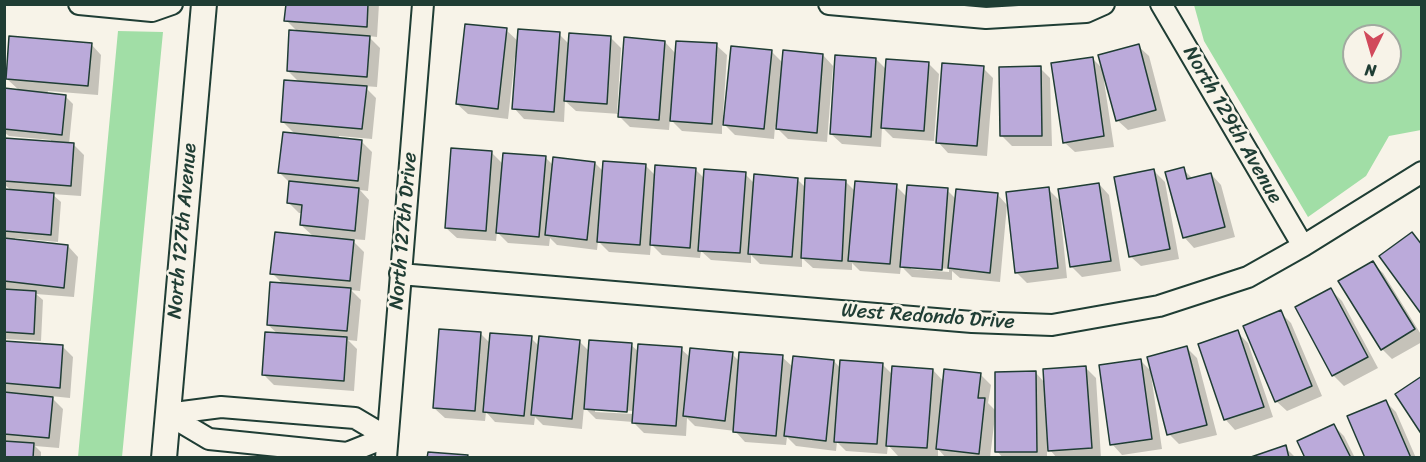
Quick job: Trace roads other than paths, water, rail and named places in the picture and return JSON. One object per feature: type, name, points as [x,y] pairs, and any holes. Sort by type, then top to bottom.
[{"type":"street","points":[[80,4],[152,11],[172,4]]},
{"type":"street","name":"North 127th Avenue","points":[[164,458],[204,4]]},
{"type":"street","name":"North 127th Drive","points":[[386,458],[423,4]]},
{"type":"street","points":[[829,4],[986,18],[1086,12],[1104,4]]},
{"type":"street","name":"North 129th Avenue","points":[[1161,4],[1303,246]]},
{"type":"street","name":"West Redondo Drive","points":[[400,274],[972,322],[1052,325],[1159,306],[1248,277],[1303,246],[1422,172]]},
{"type":"street","points":[[167,414],[221,407],[355,418],[387,437]]},
{"type":"street","points":[[167,414],[209,439],[347,453],[387,437]]}]
